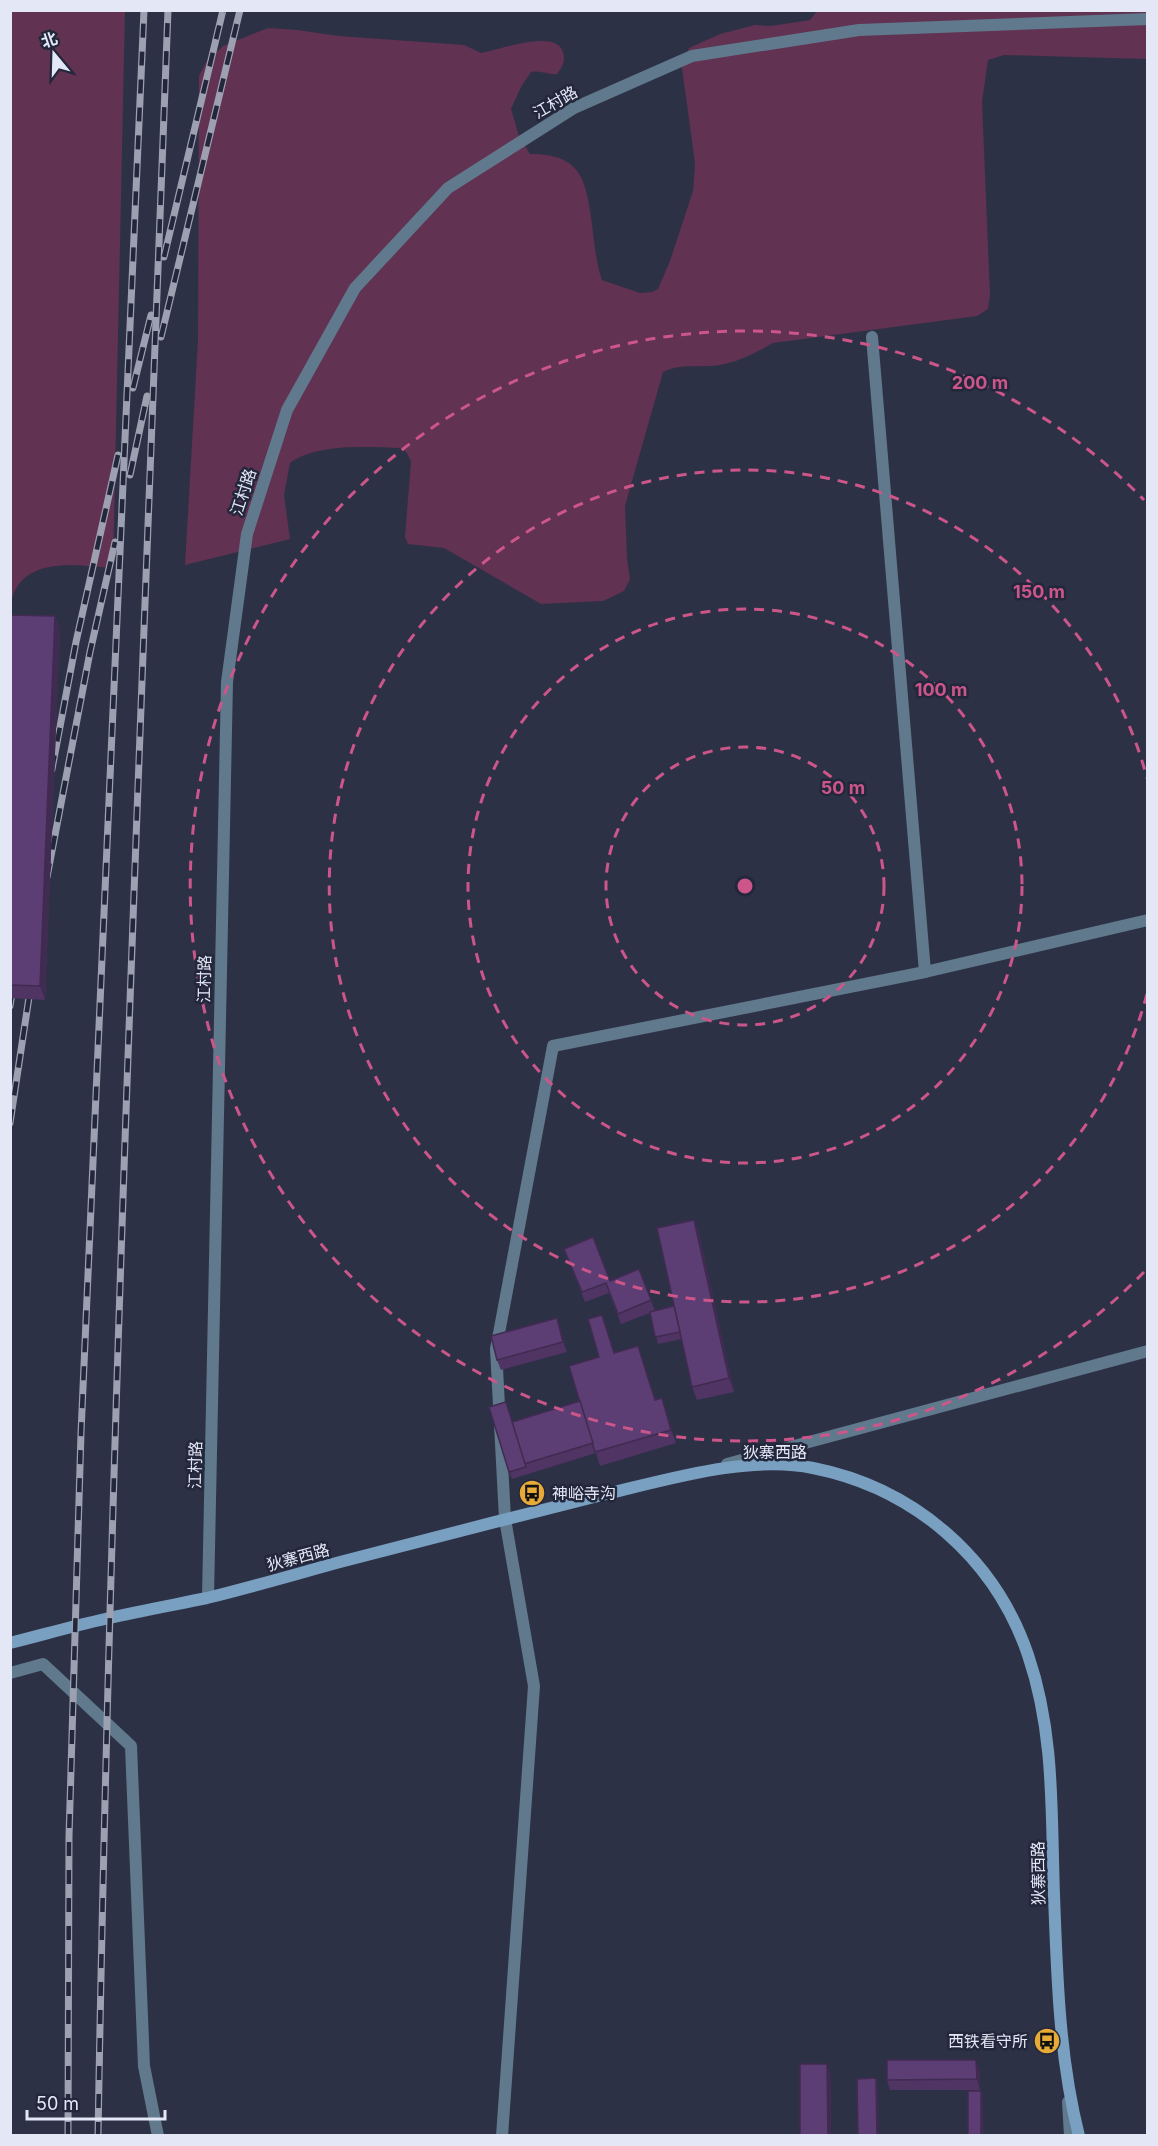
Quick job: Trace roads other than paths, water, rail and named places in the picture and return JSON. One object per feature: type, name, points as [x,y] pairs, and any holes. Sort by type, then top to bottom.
[{"type":"main road","name":"狄寨西路","points":[[10,1643],[104,1619],[208,1597],[505,1519],[671,1479],[721,1470],[769,1465],[813,1468],[841,1475],[889,1494],[935,1522],[956,1539],[990,1579],[1018,1629],[1037,1682],[1045,1718],[1052,1786],[1059,2006],[1066,2077],[1079,2136]]},
{"type":"street","name":"江村路","points":[[208,1597],[227,682],[247,534],[287,410],[355,288],[448,188],[574,108],[692,56],[859,30],[1148,19]]},
{"type":"street","points":[[872,337],[925,972]]},
{"type":"street","points":[[502,2136],[534,1686],[505,1519],[496,1349],[553,1046],[925,972],[1148,920]]},
{"type":"street","points":[[671,1479],[1022,1387],[1148,1351]]},
{"type":"street","points":[[10,1673],[43,1664],[131,1746],[144,2066],[158,2136]]},
{"type":"street","points":[[1066,2077],[1070,2136]]},
{"type":"railway","points":[[68,2136],[69,1837],[81,1433],[144,10]]},
{"type":"railway","points":[[98,2136],[118,1339],[168,10]]},
{"type":"railway","points":[[164,257],[223,10]]},
{"type":"railway","points":[[161,337],[240,10]]},
{"type":"railway","points":[[133,388],[151,315]]},
{"type":"railway","points":[[130,475],[147,396]]},
{"type":"railway","points":[[52,769],[76,642],[118,455]]},
{"type":"railway","points":[[47,877],[90,652],[115,542]]},
{"type":"railway","points":[[10,1006],[14,982]]},
{"type":"railway","points":[[10,1123],[31,984]]},
{"type":"place","name":"神峪寺沟","points":[[532,1493]]},
{"type":"place","name":"西铁看守所","points":[[1047,2041]]}]
